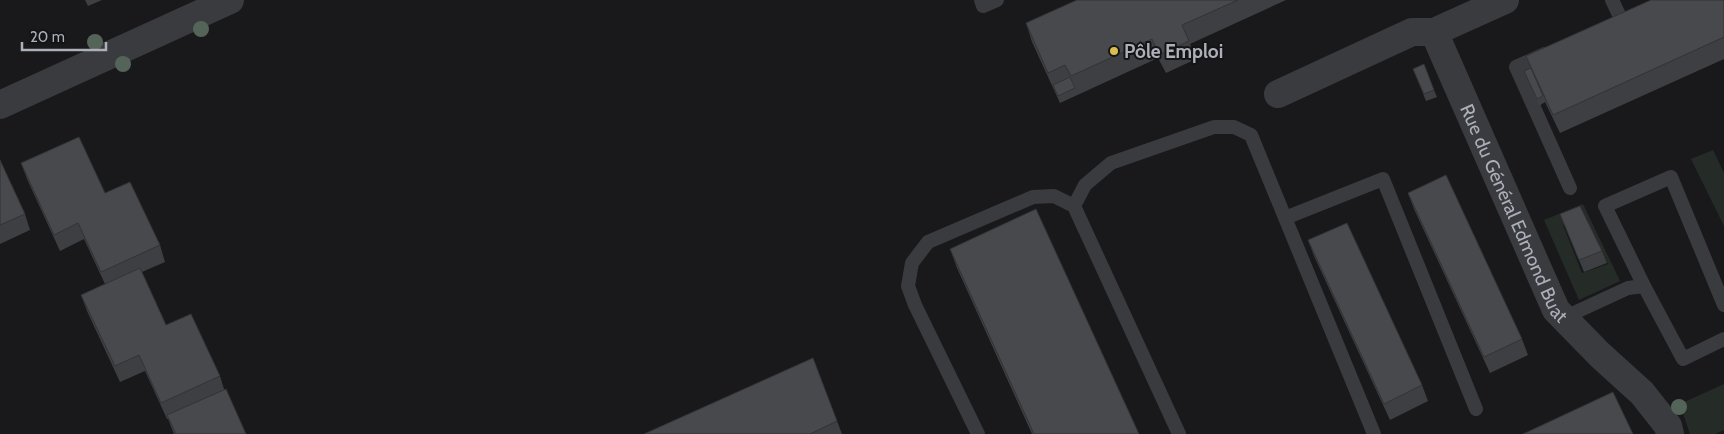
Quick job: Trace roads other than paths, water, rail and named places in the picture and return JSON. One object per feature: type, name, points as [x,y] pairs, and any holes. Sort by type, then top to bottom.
[{"type":"street","points":[[0,105],[230,0]]},
{"type":"street","points":[[1278,94],[1412,32],[1434,32],[1505,0]]},
{"type":"street","name":"Rue du Général Edmond Buat","points":[[1434,32],[1556,310],[1600,355],[1642,393],[1668,426],[1670,434]]},
{"type":"lane","points":[[981,0],[984,6],[997,0]]},
{"type":"lane","points":[[1612,0],[1621,20]]},
{"type":"lane","points":[[1560,47],[1516,67],[1570,188]]},
{"type":"lane","points":[[1074,206],[1085,185],[1111,163],[1214,127],[1234,127],[1251,135],[1374,434]]},
{"type":"lane","points":[[1724,305],[1671,177],[1605,206],[1644,286],[1683,359],[1724,339]]},
{"type":"lane","points":[[1285,218],[1383,179],[1476,409]]},
{"type":"lane","points":[[978,434],[915,305],[908,286],[912,263],[928,242],[1033,197],[1054,196],[1074,206],[1179,434]]},
{"type":"lane","points":[[1563,318],[1628,288],[1644,286]]},
{"type":"place","name":"Pôle Emploi","points":[[1114,51]]}]
